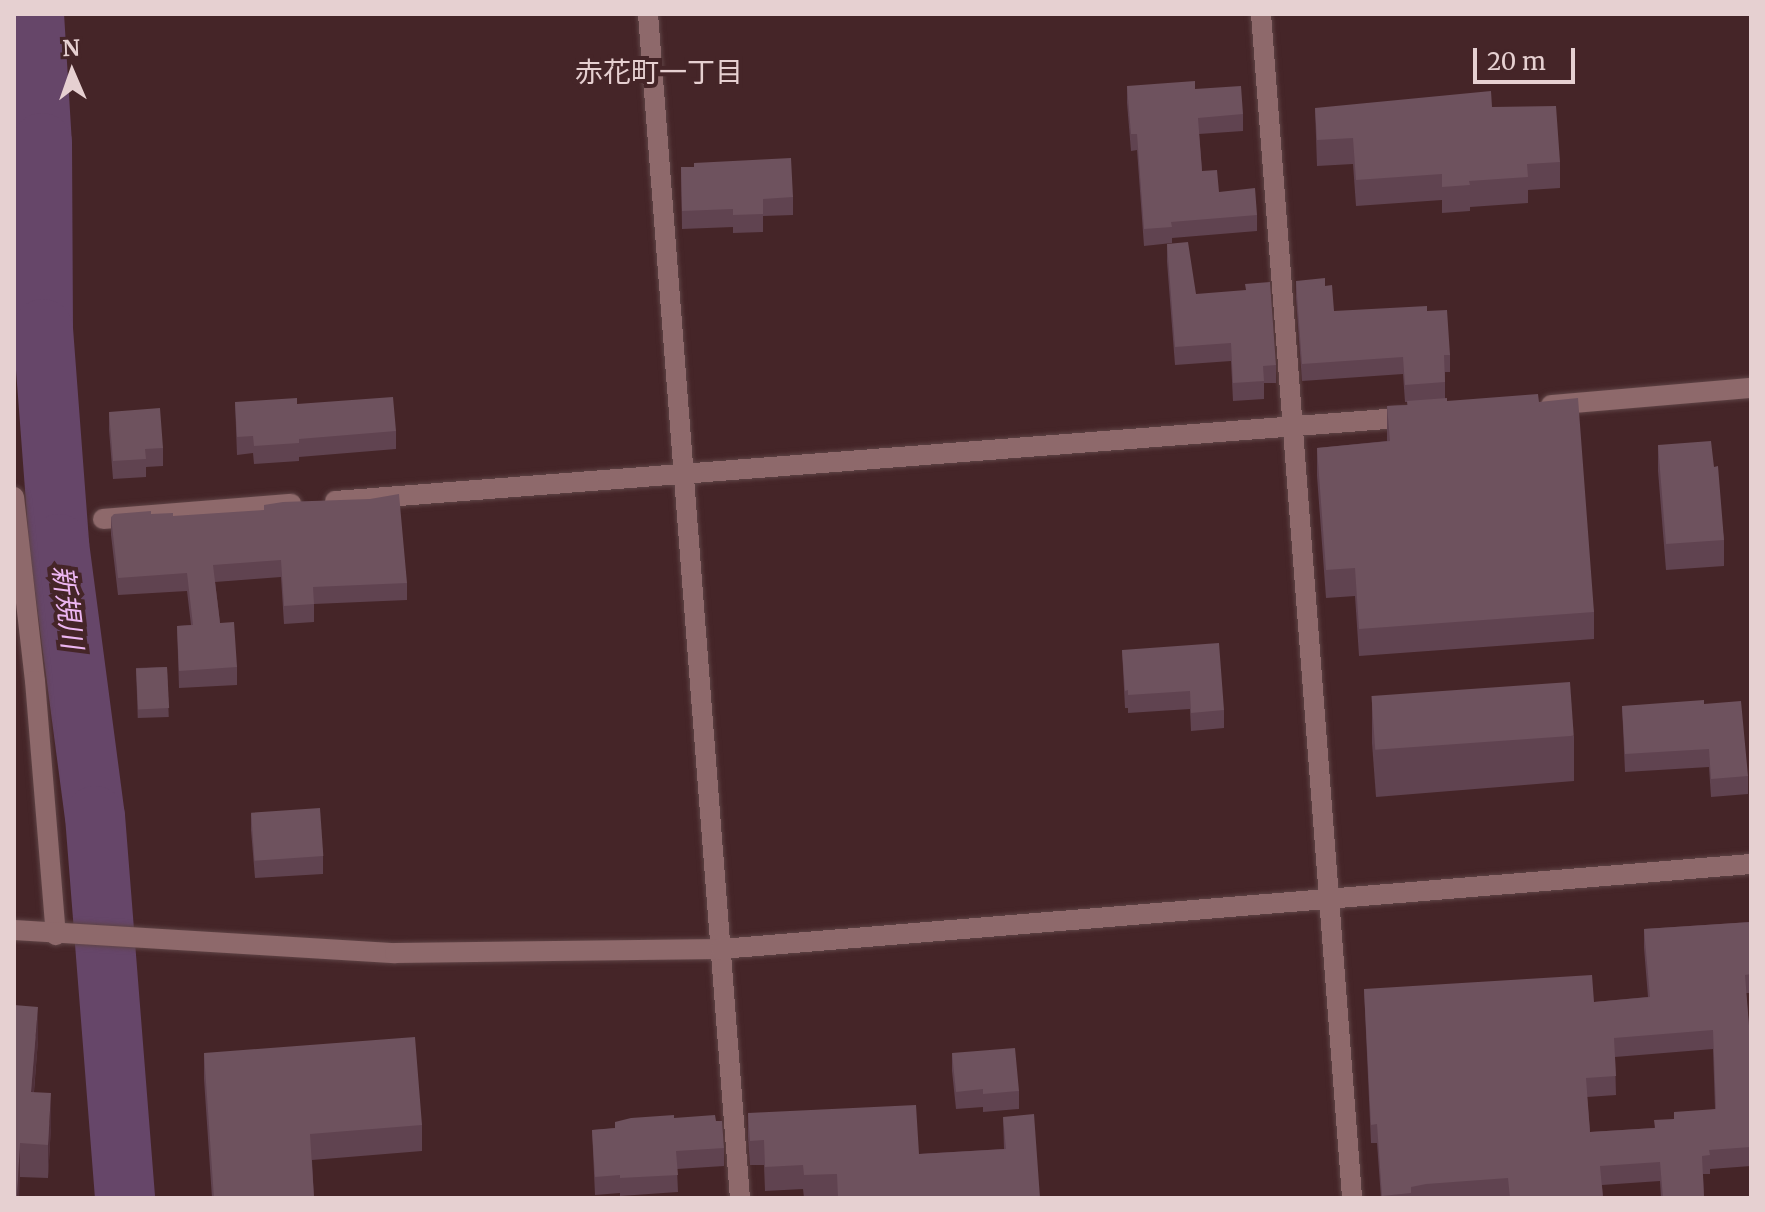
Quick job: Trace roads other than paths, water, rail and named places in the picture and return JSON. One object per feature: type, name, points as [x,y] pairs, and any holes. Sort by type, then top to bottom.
[{"type":"street","points":[[648,14],[740,1198]]},
{"type":"street","points":[[1261,14],[1352,1198]]},
{"type":"street","points":[[1529,407],[1751,388]]},
{"type":"street","points":[[103,519],[1434,415]]},
{"type":"street","points":[[14,497],[63,935]]},
{"type":"street","points":[[14,930],[395,953],[721,949],[1751,864]]},
{"type":"waterway","name":"新規川","points":[[34,14],[42,143],[43,329],[59,544],[95,816],[125,1198]]},
{"type":"district","name":"赤花町一丁目","points":[[659,72]]}]
